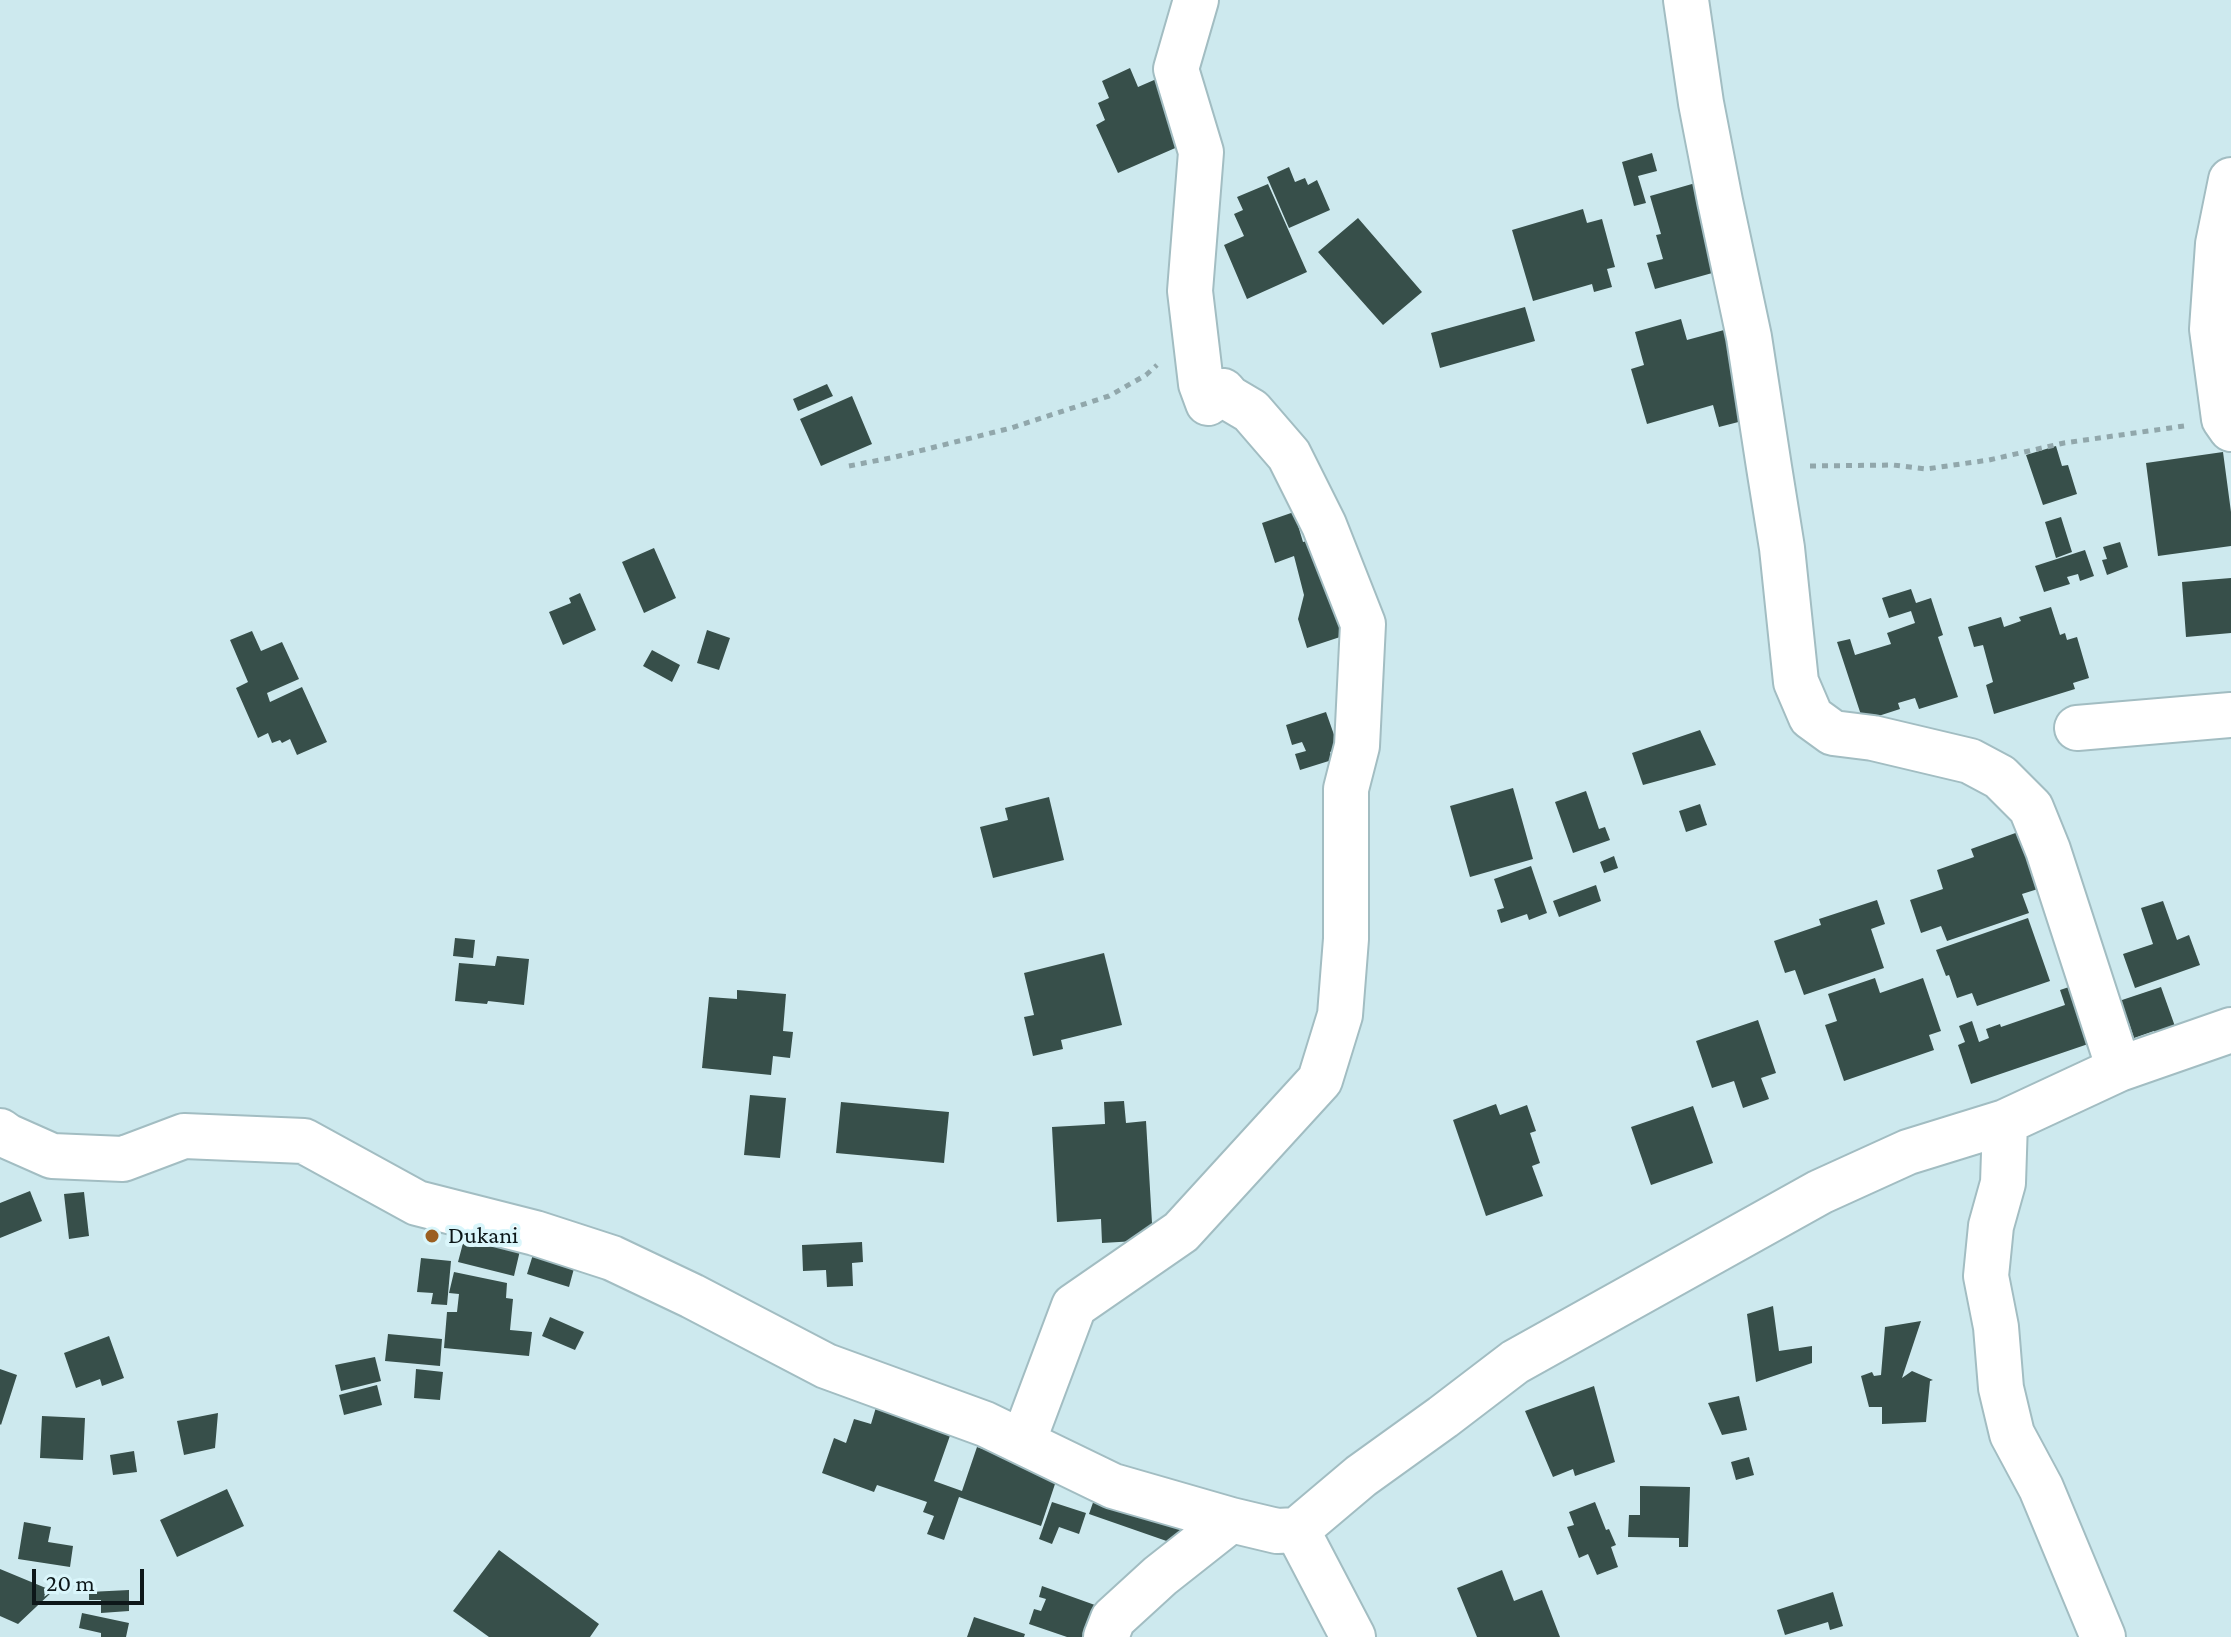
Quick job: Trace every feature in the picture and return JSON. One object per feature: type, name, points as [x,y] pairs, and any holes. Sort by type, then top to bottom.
[{"type":"street","points":[[1023,1442],[1074,1306],[1181,1232],[1320,1080],[1340,1015],[1346,939],[1346,789],[1357,746],[1363,624],[1324,525],[1289,455],[1251,411],[1223,391],[1208,403],[1201,384],[1190,291],[1201,152],[1176,69],[1196,0]]},
{"type":"street","points":[[1686,0],[1701,103],[1749,337],[1782,548],[1796,682],[1811,717],[1833,733],[1873,738],[1970,761],[2000,777],[2031,808],[2048,850],[2119,1069]]},
{"type":"street","points":[[2228,424],[2212,329],[2218,244],[2231,180]]},
{"type":"street","points":[[2077,728],[2231,715]]},
{"type":"street","points":[[0,1131],[52,1156],[123,1159],[184,1136],[304,1141],[417,1203],[535,1233],[612,1258],[826,1366],[985,1424],[1113,1486],[1277,1531],[1297,1530],[1361,1476],[1515,1362],[1820,1192],[1908,1152],[2005,1122],[2119,1069],[2231,1030]]},
{"type":"street","points":[[2005,1122],[2003,1183],[1991,1226],[1986,1276],[1996,1327],[2001,1388],[2012,1434],[2041,1488],[2103,1637]]},
{"type":"street","points":[[1106,1637],[1113,1619],[1160,1576],[1231,1520]]},
{"type":"street","points":[[1297,1530],[1353,1637]]},
{"type":"path","points":[[849,466],[1011,428],[1109,396],[1146,375],[1194,333]]},
{"type":"path","points":[[1769,467],[1893,465],[1926,469],[1989,460],[2064,443],[2228,424]]},
{"type":"building","points":[[1130,68],[1138,87],[1161,77],[1189,142],[1118,173],[1096,125],[1105,120],[1098,103],[1109,98],[1102,81]]},
{"type":"building","points":[[1652,153],[1657,171],[1638,176],[1646,203],[1634,206],[1622,162]]},
{"type":"building","points":[[1289,167],[1295,182],[1305,178],[1308,185],[1317,180],[1330,210],[1289,228],[1267,177]]},
{"type":"building","points":[[1699,182],[1723,270],[1655,289],[1647,263],[1663,259],[1656,235],[1661,234],[1650,196]]},
{"type":"building","points":[[1268,184],[1307,272],[1247,299],[1224,245],[1244,236],[1234,214],[1243,210],[1237,197]]},
{"type":"building","points":[[1583,209],[1587,223],[1602,219],[1615,267],[1607,269],[1612,287],[1594,292],[1592,284],[1533,301],[1512,230]]},
{"type":"building","points":[[1358,218],[1422,292],[1383,325],[1318,252]]},
{"type":"building","points":[[1525,307],[1535,341],[1440,368],[1431,333]]},
{"type":"building","points":[[1681,319],[1687,340],[1724,330],[1750,419],[1719,427],[1713,405],[1647,424],[1631,369],[1644,365],[1635,332]]},
{"type":"building","points":[[827,384],[833,396],[798,411],[793,399]]},
{"type":"building","points":[[852,396],[872,444],[821,466],[800,419]]},
{"type":"building","points":[[2056,446],[2062,466],[2068,465],[2077,494],[2043,505],[2026,455]]},
{"type":"building","points":[[2223,452],[2231,512],[2231,546],[2158,556],[2146,463]]},
{"type":"building","points":[[1294,512],[1303,542],[1315,539],[1352,633],[1307,648],[1298,619],[1304,595],[1294,556],[1275,563],[1262,523]]},
{"type":"building","points":[[2061,517],[2072,552],[2056,558],[2045,522]]},
{"type":"building","points":[[2120,542],[2128,567],[2107,575],[2102,560],[2107,559],[2103,547]]},
{"type":"building","points":[[654,548],[676,598],[644,613],[622,562]]},
{"type":"building","points":[[2085,550],[2094,576],[2080,581],[2078,574],[2067,577],[2070,584],[2044,592],[2035,566]]},
{"type":"building","points":[[2231,578],[2231,633],[2186,637],[2182,582]]},
{"type":"building","points":[[1911,589],[1916,603],[1931,598],[1943,635],[1938,637],[1958,697],[1919,709],[1915,698],[1898,703],[1900,709],[1863,721],[1837,642],[1850,639],[1855,655],[1891,644],[1887,633],[1915,623],[1911,611],[1889,618],[1882,598]]},
{"type":"building","points":[[580,593],[596,630],[563,645],[549,612],[571,603],[569,598]]},
{"type":"building","points":[[2051,607],[2060,635],[2065,633],[2067,640],[2077,637],[2089,678],[2073,683],[2075,689],[1994,714],[1986,685],[1993,682],[1983,645],[1974,647],[1968,627],[2001,617],[2004,627],[2021,621],[2019,617]]},
{"type":"building","points":[[707,630],[730,638],[719,670],[697,663]]},
{"type":"building","points":[[252,631],[261,651],[282,642],[299,679],[267,693],[270,702],[302,687],[327,742],[297,755],[290,739],[272,743],[268,733],[258,738],[236,688],[248,682],[230,640]]},
{"type":"building","points":[[652,650],[680,665],[672,682],[643,666]]},
{"type":"building","points":[[1326,712],[1339,749],[1330,752],[1332,760],[1300,770],[1295,754],[1306,751],[1302,742],[1292,745],[1286,725]]},
{"type":"building","points":[[1700,730],[1716,765],[1643,785],[1632,753]]},
{"type":"building","points":[[1513,788],[1533,859],[1470,877],[1450,806]]},
{"type":"building","points":[[1586,791],[1599,829],[1605,827],[1610,840],[1573,853],[1555,802]]},
{"type":"building","points":[[1049,797],[1064,860],[993,878],[980,827],[1008,820],[1005,808]]},
{"type":"building","points":[[1700,804],[1707,825],[1686,832],[1679,811]]},
{"type":"building","points":[[2021,831],[2041,888],[2022,894],[2029,913],[1947,941],[1941,926],[1921,933],[1910,900],[1943,889],[1937,870],[1974,857],[1971,849]]},
{"type":"building","points":[[1614,856],[1618,868],[1604,873],[1600,862]]},
{"type":"building","points":[[1531,866],[1547,913],[1529,920],[1527,914],[1501,923],[1497,910],[1504,908],[1494,879]]},
{"type":"building","points":[[1596,885],[1601,901],[1559,917],[1553,901]]},
{"type":"building","points":[[1877,900],[1885,924],[1871,929],[1884,968],[1804,995],[1795,970],[1785,973],[1774,941],[1821,925],[1819,919]]},
{"type":"building","points":[[2163,901],[2177,940],[2189,935],[2200,965],[2135,988],[2123,954],[2153,944],[2141,908]]},
{"type":"building","points":[[2028,918],[2050,981],[1977,1006],[1972,993],[1957,998],[1936,950]]},
{"type":"building","points":[[455,938],[475,940],[473,958],[453,956]]},
{"type":"building","points":[[1104,953],[1122,1025],[1061,1040],[1063,1049],[1033,1056],[1024,1017],[1034,1015],[1024,973]]},
{"type":"building","points":[[497,956],[529,959],[524,1005],[455,1001],[459,963],[495,966]]},
{"type":"building","points":[[1875,978],[1880,993],[1923,978],[1941,1031],[1929,1035],[1934,1050],[1844,1081],[1825,1025],[1837,1021],[1828,994]]},
{"type":"building","points":[[2075,985],[2094,1042],[1971,1084],[1958,1045],[1965,1042],[1959,1026],[1972,1021],[1979,1042],[1989,1038],[1986,1029],[2000,1024],[2001,1027],[2065,1005],[2060,990]]},
{"type":"building","points":[[2161,987],[2177,1032],[2157,1039],[2154,1031],[2134,1038],[2129,1023],[2123,1025],[2116,1002]]},
{"type":"building","points":[[737,990],[786,994],[783,1031],[793,1032],[790,1058],[773,1056],[771,1075],[702,1068],[709,997],[737,999]]},
{"type":"building","points":[[1758,1020],[1776,1073],[1761,1078],[1769,1099],[1743,1108],[1734,1081],[1712,1088],[1696,1041]]},
{"type":"building","points":[[750,1095],[786,1098],[780,1158],[744,1155]]},
{"type":"building","points":[[1124,1101],[1126,1123],[1146,1121],[1153,1240],[1102,1243],[1101,1219],[1057,1222],[1052,1127],[1105,1124],[1104,1102]]},
{"type":"building","points":[[841,1102],[949,1112],[944,1163],[836,1153]]},
{"type":"building","points":[[1496,1104],[1500,1115],[1527,1105],[1536,1131],[1530,1133],[1540,1163],[1532,1166],[1543,1196],[1486,1216],[1453,1120]]},
{"type":"building","points":[[1693,1106],[1713,1163],[1651,1185],[1631,1127]]},
{"type":"building","points":[[30,1191],[42,1221],[0,1238],[0,1203]]},
{"type":"building","points":[[84,1192],[89,1236],[69,1239],[64,1194]]},
{"type":"building","points":[[467,1228],[522,1242],[514,1276],[458,1262]]},
{"type":"building","points":[[862,1242],[863,1262],[852,1263],[853,1286],[827,1287],[826,1270],[803,1271],[802,1245]]},
{"type":"building","points":[[535,1248],[576,1261],[569,1287],[527,1274]]},
{"type":"building","points":[[421,1258],[451,1261],[447,1305],[431,1304],[433,1293],[417,1292]]},
{"type":"building","points":[[454,1272],[507,1283],[506,1298],[513,1299],[510,1330],[532,1332],[529,1356],[444,1348],[447,1312],[457,1312],[459,1294],[449,1293]]},
{"type":"building","points":[[1773,1306],[1779,1351],[1812,1346],[1812,1363],[1756,1382],[1747,1314]]},
{"type":"building","points":[[550,1317],[584,1332],[575,1350],[542,1336]]},
{"type":"building","points":[[1921,1321],[1902,1378],[1912,1371],[1933,1380],[1930,1381],[1926,1422],[1882,1424],[1882,1407],[1869,1407],[1861,1376],[1872,1372],[1874,1376],[1881,1375],[1885,1327]]},
{"type":"building","points":[[388,1334],[442,1339],[440,1366],[385,1361]]},
{"type":"building","points":[[109,1336],[124,1378],[102,1386],[100,1379],[76,1388],[64,1353]]},
{"type":"building","points":[[375,1357],[381,1381],[341,1391],[335,1365]]},
{"type":"building","points":[[0,1369],[17,1375],[1,1425],[0,1424]]},
{"type":"building","points":[[416,1369],[443,1372],[440,1400],[414,1398]]},
{"type":"building","points":[[377,1385],[382,1405],[344,1415],[339,1395]]},
{"type":"building","points":[[1594,1386],[1615,1462],[1575,1476],[1573,1469],[1553,1477],[1525,1411]]},
{"type":"building","points":[[1739,1396],[1747,1430],[1722,1435],[1708,1403]]},
{"type":"building","points":[[877,1404],[952,1430],[934,1481],[962,1491],[977,1447],[1058,1475],[1041,1526],[959,1497],[944,1540],[927,1534],[934,1516],[923,1512],[927,1502],[877,1485],[874,1492],[822,1473],[834,1438],[846,1443],[854,1419],[871,1424]]},
{"type":"building","points":[[218,1413],[215,1448],[184,1455],[177,1421]]},
{"type":"building","points":[[42,1416],[85,1418],[83,1460],[40,1458]]},
{"type":"building","points":[[134,1451],[137,1472],[113,1475],[110,1455]]},
{"type":"building","points":[[1749,1457],[1754,1475],[1736,1480],[1731,1462]]},
{"type":"building","points":[[1640,1486],[1690,1487],[1688,1547],[1679,1547],[1679,1538],[1628,1537],[1629,1515],[1640,1515]]},
{"type":"building","points":[[227,1489],[244,1526],[177,1557],[160,1520]]},
{"type":"building","points":[[1096,1494],[1185,1525],[1178,1545],[1089,1514]]},
{"type":"building","points":[[1052,1502],[1086,1513],[1079,1534],[1059,1527],[1052,1544],[1039,1539]]},
{"type":"building","points":[[1595,1502],[1606,1530],[1609,1529],[1616,1545],[1611,1547],[1618,1567],[1597,1575],[1588,1554],[1579,1558],[1567,1527],[1574,1525],[1569,1512]]},
{"type":"building","points":[[24,1522],[51,1527],[48,1542],[73,1546],[70,1567],[18,1559]]},
{"type":"building","points":[[499,1550],[599,1624],[590,1637],[489,1637],[453,1611]]},
{"type":"building","points":[[0,1569],[53,1591],[18,1624],[0,1616]]},
{"type":"building","points":[[1502,1570],[1514,1601],[1542,1590],[1560,1637],[1477,1637],[1457,1588]]},
{"type":"building","points":[[1042,1586],[1106,1609],[1096,1637],[1067,1637],[1029,1624],[1034,1609],[1041,1611],[1046,1599],[1039,1597]]},
{"type":"building","points":[[129,1590],[129,1611],[101,1613],[101,1600],[89,1600],[89,1592]]},
{"type":"building","points":[[1833,1592],[1843,1626],[1830,1630],[1828,1622],[1785,1635],[1777,1610]]},
{"type":"building","points":[[82,1613],[129,1623],[126,1637],[101,1637],[101,1633],[79,1628]]},
{"type":"building","points":[[974,1617],[1025,1634],[1024,1637],[967,1637]]},
{"type":"place","name":"Dukani","points":[[432,1236]]}]
